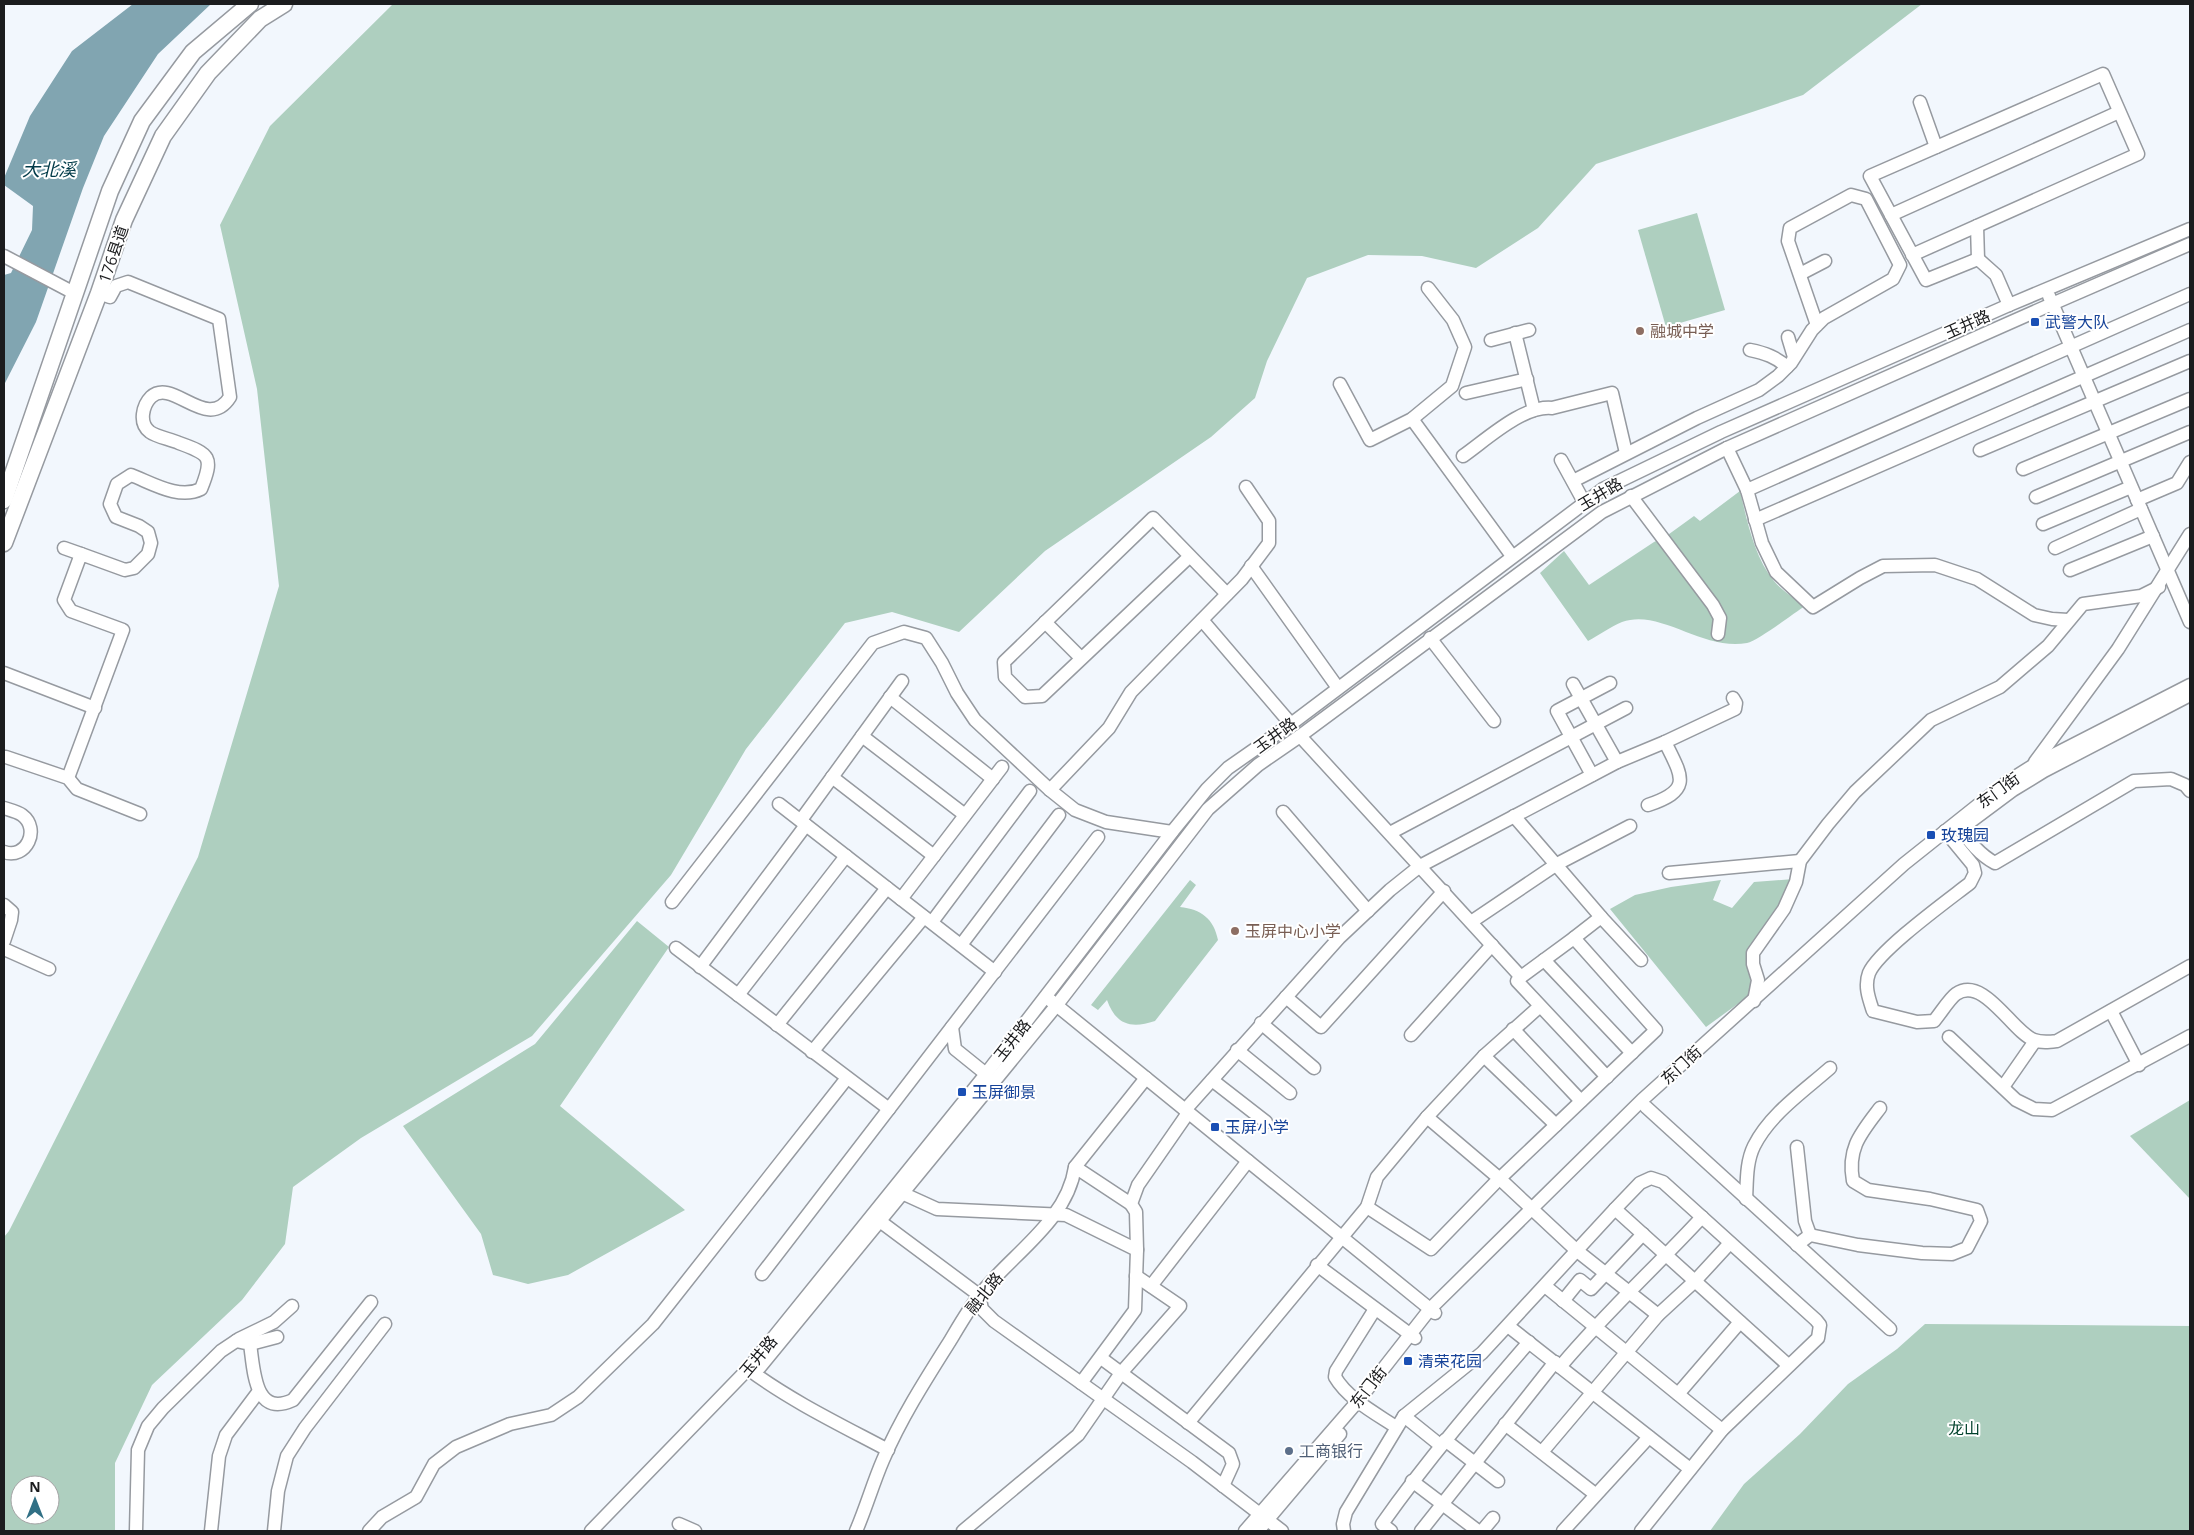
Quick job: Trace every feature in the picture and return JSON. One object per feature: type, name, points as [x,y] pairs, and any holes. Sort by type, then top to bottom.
[{"type":"main road","name":"176县道","points":[[4,500],[110,191],[142,121],[193,52],[250,4]]},
{"type":"main road","name":"176县道","points":[[4,543],[99,293],[124,220],[163,136],[208,73],[260,19],[284,4]]},
{"type":"street","points":[[1912,255],[2138,154],[2103,74],[1870,176],[1912,255],[1926,280],[1978,259]]},
{"type":"street","points":[[1920,102],[1936,147]]},
{"type":"street","points":[[1891,215],[2119,112]]},
{"type":"street","points":[[1574,481],[1626,453],[1758,390],[1778,376],[1791,362],[1812,330],[1818,324],[1824,318],[1893,279],[1900,266],[1866,199],[1851,195],[1790,228],[1788,241],[1818,324]]},
{"type":"street","points":[[1977,226],[1978,259],[1996,275],[2009,305]]},
{"type":"street","name":"玉井路","points":[[591,1531],[752,1371],[984,1077],[1172,832],[1207,789],[1228,768],[1291,724],[1603,489],[1721,432],[2009,305],[2190,229]]},
{"type":"street","name":"玉井路","points":[[602,1531],[752,1371],[881,1222],[1056,1006],[1208,809],[1258,765],[1300,736],[1602,512],[1727,448],[2190,244]]},
{"type":"street","points":[[4,256],[76,294]]},
{"type":"street","points":[[1800,274],[1825,260]]},
{"type":"street","points":[[64,548],[125,570],[134,568],[148,554],[151,544],[148,532],[116,517],[110,504],[117,484],[131,475],[181,494],[192,494],[201,489],[209,469],[208,459],[199,450],[150,432],[144,424],[142,414],[147,401],[155,394],[164,392],[207,410],[218,409],[226,405],[230,398],[219,319],[128,282],[116,286],[110,297],[99,293]]},
{"type":"street","points":[[1340,384],[1370,440],[1412,419],[1452,386],[1465,347],[1453,320],[1428,288]]},
{"type":"street","points":[[2046,289],[2190,622]]},
{"type":"street","points":[[1747,490],[2190,294]]},
{"type":"street","points":[[1491,340],[1529,330]]},
{"type":"street","points":[[1755,520],[2190,330]]},
{"type":"street","points":[[1515,334],[1534,410]]},
{"type":"street","points":[[1788,337],[1791,362]]},
{"type":"street","points":[[1750,350],[1766,353],[1778,359],[1791,362]]},
{"type":"street","points":[[1980,450],[2190,361]]},
{"type":"street","points":[[1466,393],[1527,379]]},
{"type":"street","points":[[1463,456],[1510,422],[1534,410],[1542,407],[1552,408],[1612,393],[1626,453]]},
{"type":"street","points":[[2023,469],[2190,399]]},
{"type":"street","points":[[1412,419],[1512,556]]},
{"type":"street","points":[[2036,497],[2190,432]]},
{"type":"street","points":[[1727,448],[1747,490],[1762,543],[1776,572],[1813,607],[1883,566],[1935,565],[1977,579],[2034,615],[2068,620]]},
{"type":"street","points":[[1561,460],[1584,502]]},
{"type":"street","points":[[2055,548],[2139,505],[2177,483],[2190,462]]},
{"type":"street","points":[[2043,524],[2131,487]]},
{"type":"street","points":[[1050,790],[1108,728],[1131,692],[1227,594],[1269,544],[1269,521],[1246,488]]},
{"type":"street","points":[[1631,496],[1713,605],[1720,618],[1718,634]]},
{"type":"street","points":[[1190,556],[1042,696],[1025,696],[1005,677],[1004,662],[1153,518],[1190,556],[1227,594]]},
{"type":"street","points":[[2025,782],[2034,765],[2118,648],[2159,587],[2167,570],[2190,534]]},
{"type":"street","points":[[2070,570],[2153,536]]},
{"type":"street","points":[[68,778],[96,708],[123,630],[71,611],[64,600],[80,554]]},
{"type":"street","points":[[1251,566],[1338,688]]},
{"type":"street","points":[[1747,1014],[1755,998],[1758,980],[1753,964],[1753,953],[1784,909],[1796,882],[1800,861],[1855,792],[1931,720],[2000,687],[2048,646],[2083,604],[2141,596],[2159,587]]},
{"type":"street","points":[[1202,620],[1291,724]]},
{"type":"street","points":[[1045,622],[1081,658]]},
{"type":"street","points":[[672,902],[874,643],[904,632],[926,638],[942,663],[957,693],[975,720],[1050,790],[1076,810],[1106,822],[1172,832]]},
{"type":"street","points":[[1430,638],[1494,721]]},
{"type":"street","points":[[4,673],[96,708]]},
{"type":"street","points":[[700,967],[804,823],[832,778],[902,681]]},
{"type":"street","points":[[1592,775],[1557,711],[1610,683]]},
{"type":"street","points":[[1573,684],[1617,762]]},
{"type":"street","name":"东门街","points":[[1533,1211],[1747,1014],[2007,782],[2034,765],[2190,685]]},
{"type":"street","name":"东门街","points":[[1245,1531],[1263,1517],[1361,1403],[1433,1311],[1642,1100],[1904,864],[2025,782],[2190,695]]},
{"type":"street","points":[[890,697],[993,779]]},
{"type":"street","points":[[1131,1204],[1138,1185],[1187,1111],[1212,1080],[1338,938],[1390,890],[1420,866],[1592,775],[1735,710],[1736,703],[1733,698]]},
{"type":"street","points":[[1390,833],[1626,708]]},
{"type":"street","points":[[862,736],[965,815]]},
{"type":"street","points":[[1300,736],[1521,977]]},
{"type":"street","points":[[1648,805],[1675,794],[1680,784],[1678,772],[1664,742]]},
{"type":"street","points":[[4,757],[68,778],[77,789],[140,814]]},
{"type":"street","points":[[901,899],[1002,767]]},
{"type":"street","points":[[832,778],[934,856]]},
{"type":"street","points":[[1952,830],[1986,858],[1995,862],[2134,781],[2170,779],[2185,786],[2190,791]]},
{"type":"street","points":[[812,1052],[928,919],[1030,791]]},
{"type":"street","points":[[779,804],[995,972]]},
{"type":"street","points":[[4,808],[22,815],[30,823],[31,835],[28,845],[20,852],[11,854],[4,852]]},
{"type":"street","points":[[1283,812],[1368,911]]},
{"type":"street","points":[[961,945],[1058,816]]},
{"type":"street","points":[[1514,816],[1601,917],[1641,960]]},
{"type":"street","points":[[1471,922],[1556,864],[1630,826]]},
{"type":"street","points":[[1952,830],[1973,865],[1975,873],[1970,883],[1907,933],[1869,972],[1866,986],[1869,1001],[1874,1011],[1917,1022],[1934,1021],[1956,994],[1966,990],[1977,992],[1988,998],[2028,1037],[2035,1041],[2057,1042],[2190,966]]},
{"type":"street","points":[[762,1274],[1098,837]]},
{"type":"street","points":[[738,995],[846,856]]},
{"type":"street","points":[[1669,873],[1800,861]]},
{"type":"street","points":[[777,1025],[887,888]]},
{"type":"street","points":[[1286,997],[1321,1027],[1444,892]]},
{"type":"street","points":[[4,905],[12,912],[4,941]]},
{"type":"street","points":[[1601,917],[1517,981],[1607,1077]]},
{"type":"street","points":[[1367,1207],[1431,1249],[1581,1100],[1656,1030],[1574,938]]},
{"type":"street","points":[[1411,1035],[1492,945]]},
{"type":"street","points":[[676,948],[888,1109]]},
{"type":"street","points":[[4,949],[50,969]]},
{"type":"street","points":[[1544,960],[1632,1053]]},
{"type":"street","points":[[1046,997],[1433,1311]]},
{"type":"street","points":[[1188,1423],[1367,1207],[1377,1177],[1427,1117],[1484,1056],[1540,1007]]},
{"type":"street","points":[[2111,1011],[2139,1065]]},
{"type":"street","points":[[1261,1023],[1314,1068]]},
{"type":"street","points":[[952,1027],[955,1049],[984,1077]]},
{"type":"street","points":[[1513,1029],[1581,1100]]},
{"type":"street","points":[[1949,1037],[2016,1100],[2034,1109],[2052,1110],[2190,1036]]},
{"type":"street","points":[[2002,1087],[2035,1041]]},
{"type":"street","points":[[1237,1050],[1290,1093]]},
{"type":"street","points":[[930,1056],[951,1054],[984,1077]]},
{"type":"street","points":[[1484,1056],[1556,1126]]},
{"type":"street","points":[[1746,1199],[1747,1172],[1754,1146],[1768,1126],[1830,1068]]},
{"type":"street","points":[[370,1531],[382,1517],[416,1498],[434,1464],[456,1447],[510,1424],[550,1415],[578,1397],[653,1324],[847,1078]]},
{"type":"street","name":"融北路","points":[[859,1531],[871,1490],[888,1450],[930,1373],[979,1295],[1038,1233],[1054,1213],[1072,1184],[1075,1167],[1146,1078]]},
{"type":"street","points":[[1212,1080],[1266,1122]]},
{"type":"street","points":[[1646,1107],[1890,1329]]},
{"type":"street","points":[[1797,1245],[1810,1235],[1858,1245],[1922,1253],[1952,1254],[1967,1248],[1977,1232],[1981,1221],[1976,1210],[1930,1198],[1868,1190],[1853,1182],[1850,1168],[1853,1148],[1861,1133],[1880,1108]]},
{"type":"street","points":[[1427,1117],[1500,1179],[1576,1250],[1658,1315]]},
{"type":"street","points":[[1797,1147],[1805,1221],[1810,1235]]},
{"type":"street","points":[[1151,1286],[1248,1161]]},
{"type":"street","points":[[1075,1167],[1131,1204],[1136,1212],[1135,1310],[1081,1383]]},
{"type":"street","points":[[1344,1531],[1343,1524],[1346,1512],[1404,1416],[1482,1353],[1576,1250],[1645,1179],[1658,1178],[1820,1325],[1818,1338],[1722,1430],[1641,1531]]},
{"type":"street","points":[[904,1194],[937,1209],[1066,1215],[1137,1250]]},
{"type":"street","points":[[1615,1209],[1788,1365]]},
{"type":"street","points":[[1421,1531],[1505,1424],[1557,1365],[1702,1217]]},
{"type":"street","points":[[881,1222],[979,1295],[982,1308],[994,1321],[1104,1398],[1282,1531]]},
{"type":"street","points":[[1563,1301],[1580,1280],[1591,1289],[1643,1234]]},
{"type":"street","points":[[1542,1452],[1658,1315],[1695,1281],[1730,1243]]},
{"type":"street","points":[[1317,1265],[1412,1336]]},
{"type":"street","points":[[963,1531],[1078,1435],[1121,1373],[1180,1306],[1136,1276]]},
{"type":"street","points":[[1545,1286],[1593,1327],[1722,1430]]},
{"type":"street","points":[[250,1344],[259,1390],[266,1400],[274,1404],[284,1405],[293,1400],[370,1302]]},
{"type":"street","points":[[136,1531],[138,1450],[148,1426],[163,1408],[221,1351],[236,1341],[274,1322],[292,1306]]},
{"type":"street","points":[[1375,1309],[1334,1377],[1339,1384],[1361,1403],[1396,1427]]},
{"type":"street","points":[[1678,1394],[1740,1322]]},
{"type":"street","points":[[274,1531],[278,1491],[287,1456],[305,1428],[385,1324]]},
{"type":"street","points":[[1508,1326],[1690,1469]]},
{"type":"street","points":[[236,1341],[250,1344],[277,1337]]},
{"type":"street","points":[[1391,1531],[1382,1524],[1412,1481],[1442,1442],[1529,1342]]},
{"type":"street","points":[[1101,1358],[1229,1453],[1233,1464],[1230,1475],[1223,1486]]},
{"type":"street","points":[[752,1371],[816,1412],[888,1450]]},
{"type":"street","points":[[211,1531],[219,1456],[226,1435],[259,1390]]},
{"type":"street","points":[[1404,1416],[1498,1481]]},
{"type":"street","points":[[1505,1424],[1595,1494]]},
{"type":"street","points":[[1563,1531],[1648,1437]]},
{"type":"street","points":[[1412,1481],[1478,1531]]},
{"type":"street","name":"东门街","points":[[1258,1531],[1263,1517]]},
{"type":"street","points":[[1482,1531],[1493,1518]]},
{"type":"street","points":[[679,1524],[695,1531]]},
{"type":"green space","points":[[393,4],[1922,4],[1803,95],[1596,164],[1538,228],[1476,268],[1422,256],[1368,255],[1307,278],[1267,361],[1255,398],[1211,437],[1045,551],[959,632],[892,612],[845,623],[746,749],[671,875],[532,1036],[361,1138],[293,1187],[285,1244],[242,1300],[152,1385],[115,1463],[115,1531],[4,1531],[4,1237],[9,1231],[198,857],[279,586],[257,389],[220,225],[270,126]]},
{"type":"green space","points":[[1697,213],[1725,310],[1666,327],[1638,230]]},
{"type":"green space","points":[[1740,491],[1752,538],[1761,561],[1774,581],[1805,606],[1752,641],[1730,644],[1714,641],[1651,620],[1636,619],[1622,622],[1588,641],[1540,573],[1564,551],[1589,585],[1654,542],[1665,537],[1694,516],[1700,521]]},
{"type":"green space","points":[[1794,879],[1751,970],[1750,995],[1706,1027],[1610,909],[1635,895],[1671,887],[1721,880],[1713,900],[1732,908],[1754,882]]},
{"type":"green space","points":[[1190,880],[1196,885],[1180,907],[1194,910],[1205,916],[1213,926],[1218,940],[1155,1021],[1139,1025],[1125,1023],[1115,1015],[1107,1000],[1098,1010],[1091,1005]]},
{"type":"green space","points":[[637,921],[669,947],[560,1106],[685,1210],[568,1275],[528,1284],[493,1275],[481,1234],[403,1126],[535,1044]]},
{"type":"green space","points":[[2190,1100],[2190,1199],[2130,1136]]},
{"type":"green space","name":"龙山","points":[[1925,1324],[2190,1326],[2190,1531],[1710,1531],[1744,1484],[1800,1434],[1848,1384],[1897,1349]]},
{"type":"water","name":"大北溪","points":[[133,4],[211,4],[158,54],[104,136],[83,188],[36,322],[4,385],[4,275],[11,273],[32,230],[33,206],[4,185],[4,178],[30,116],[72,51]]},
{"type":"place","name":"武警大队","points":[[2035,322]]},
{"type":"place","name":"融城中学","points":[[1640,331]]},
{"type":"place","name":"玫瑰园","points":[[1931,835]]},
{"type":"place","name":"玉屏中心小学","points":[[1235,931]]},
{"type":"place","name":"玉屏御景","points":[[962,1092]]},
{"type":"place","name":"玉屏小学","points":[[1215,1127]]},
{"type":"place","name":"清荣花园","points":[[1408,1361]]},
{"type":"place","name":"工商银行","points":[[1289,1451]]}]
